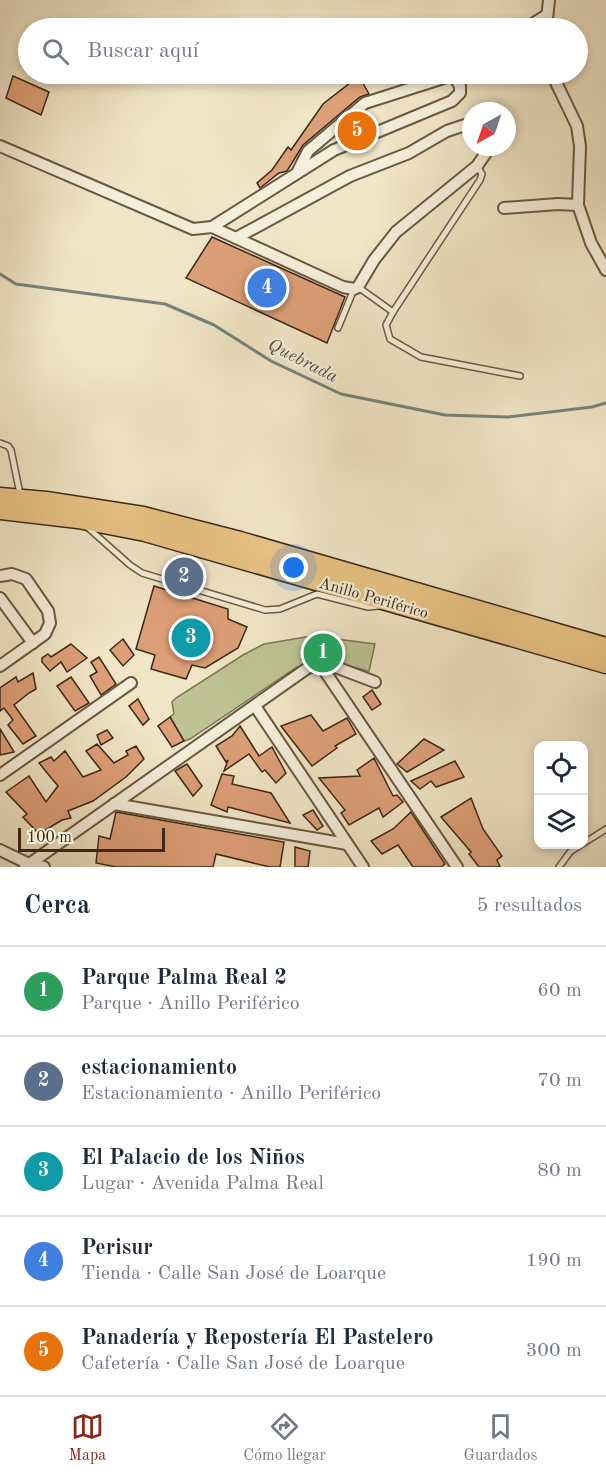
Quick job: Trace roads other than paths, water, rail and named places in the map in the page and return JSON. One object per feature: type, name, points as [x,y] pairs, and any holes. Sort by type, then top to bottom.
[{"type":"highway","name":"Anillo Periférico","points":[[0,497],[143,516],[240,541],[606,647]]},
{"type":"highway","name":"Anillo Periférico","points":[[0,510],[78,519],[145,532],[606,664]]},
{"type":"street","points":[[547,18],[549,0]]},
{"type":"street","points":[[542,18],[547,15]]},
{"type":"street","points":[[297,174],[308,151],[365,104],[424,84]]},
{"type":"street","points":[[0,146],[193,229],[212,227],[342,146],[452,101],[460,93],[459,84]]},
{"type":"street","points":[[557,84],[577,126],[578,205],[591,243],[606,270]]},
{"type":"street","points":[[236,238],[350,177],[409,153],[447,131],[462,126]]},
{"type":"street","points":[[212,227],[343,287],[356,288],[396,232],[477,166],[484,156]]},
{"type":"street","points":[[504,208],[558,204],[578,205]]},
{"type":"street","points":[[0,576],[12,574],[26,579],[48,611],[50,623],[45,634],[0,666]]},
{"type":"street","points":[[0,598],[33,643]]},
{"type":"street","points":[[27,866],[309,667],[333,666],[375,682]]},
{"type":"street","points":[[322,667],[457,867]]},
{"type":"street","points":[[0,775],[131,683]]},
{"type":"street","points":[[255,706],[363,867]]},
{"type":"street","points":[[114,804],[347,844]]},
{"type":"street","points":[[0,850],[27,866],[44,867]]},
{"type":"lane","points":[[477,166],[482,174],[480,180],[386,325],[390,339],[421,357],[520,376]]},
{"type":"lane","points":[[338,328],[356,288],[393,312]]},
{"type":"lane","points":[[0,442],[10,450],[21,499]]},
{"type":"lane","points":[[78,519],[142,573],[265,610],[280,609],[317,594],[368,607],[384,606],[393,602]]},
{"type":"lane","points":[[588,841],[606,829]]},
{"type":"lane","points":[[559,867],[575,849]]},
{"type":"waterway","name":"Quebrada","points":[[0,274],[16,284],[165,304],[214,325],[271,361],[341,394],[445,415],[508,417],[592,407],[606,403]]},
{"type":"place","name":"Panadería y Repostería El Pastelero","points":[[357,131]]},
{"type":"place","name":"Perisur","points":[[267,288]]},
{"type":"place","name":"estacionamiento","points":[[184,577]]},
{"type":"place","name":"El Palacio de los Niños","points":[[191,638]]},
{"type":"place","name":"Parque Palma Real 2","points":[[323,653]]}]
